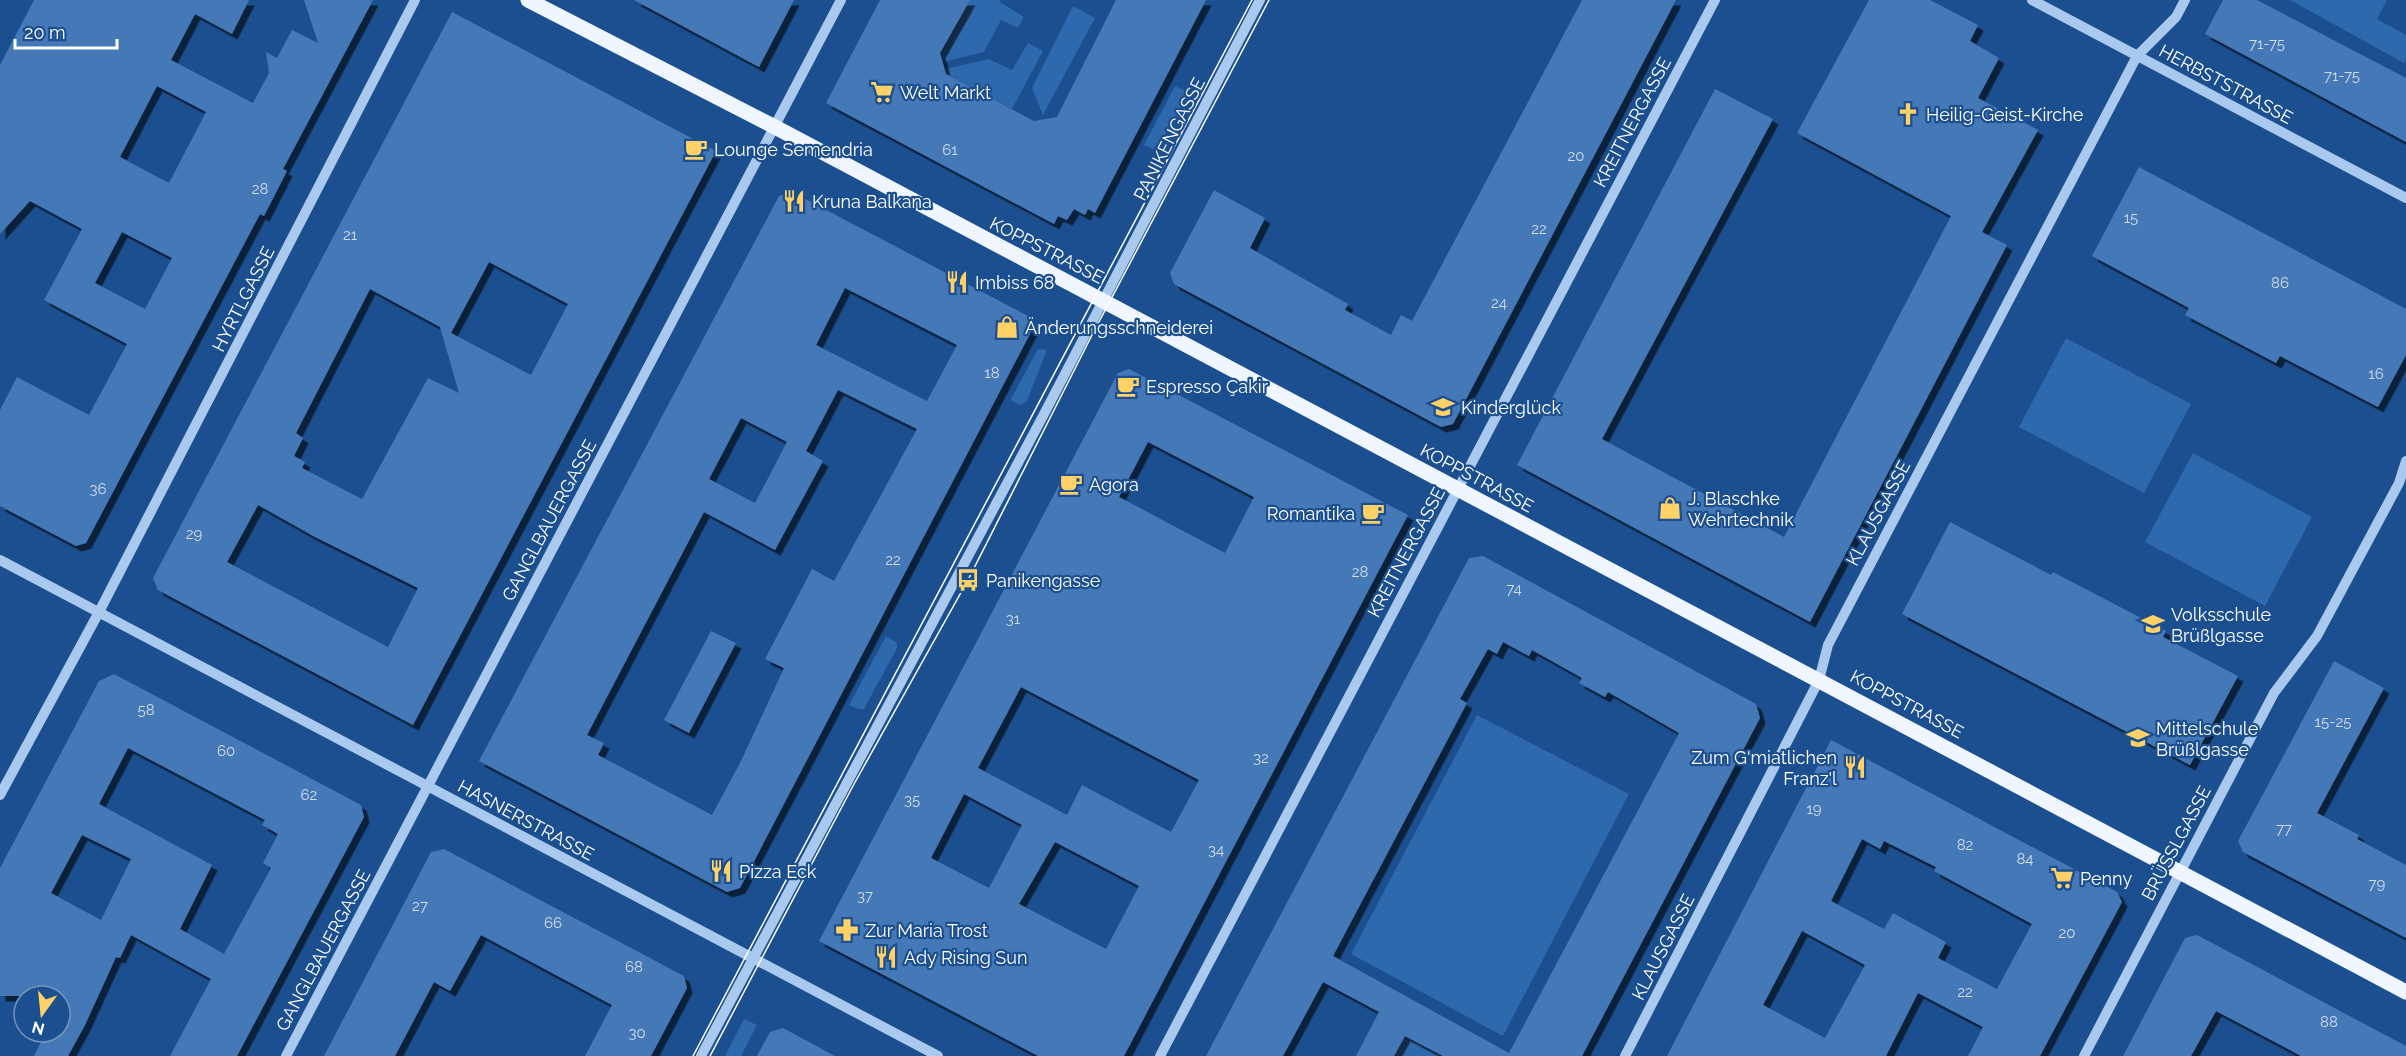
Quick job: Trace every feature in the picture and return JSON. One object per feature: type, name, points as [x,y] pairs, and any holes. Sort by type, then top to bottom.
[{"type":"main road","name":"KOPPSTRASSE","points":[[528,0],[775,127],[2406,992]]},
{"type":"street","name":"HYRTLGASSE","points":[[0,795],[99,612],[415,0]]},
{"type":"street","name":"GANGLBAUERGASSE","points":[[286,1056],[841,0]]},
{"type":"street","name":"PANIKENGASSE","points":[[701,1056],[1043,416],[1260,0]]},
{"type":"street","name":"KREITNERGASSE","points":[[1160,1056],[1715,0]]},
{"type":"street","name":"HERBSTSTRASSE","points":[[2032,0],[2406,198]]},
{"type":"street","name":"KLAUSGASSE","points":[[1625,1056],[1819,680],[1827,645],[2137,56],[2176,17],[2185,0]]},
{"type":"street","name":"BRÜSSLGASSE","points":[[2084,1056],[2274,693],[2317,636],[2399,483],[2406,461]]},
{"type":"street","name":"HASNERSTRASSE","points":[[0,560],[939,1056]]},
{"type":"shaded area","points":[[970,0],[1000,0],[1024,17],[1018,28],[1001,20],[984,52],[943,62],[941,53]]},
{"type":"shaded area","points":[[2290,0],[2387,0],[2377,19],[2406,35],[2404,63]]},
{"type":"shaded area","points":[[1073,6],[1095,18],[1043,115],[1032,88]]},
{"type":"shaded area","points":[[1028,43],[1043,51],[1012,109],[946,74],[945,69],[989,59],[1012,70]]},
{"type":"shaded area","points":[[1175,86],[1194,95],[1153,149],[1144,145]]},
{"type":"shaded area","points":[[2066,338],[2191,404],[2144,493],[2019,427]]},
{"type":"shaded area","points":[[1038,349],[1047,350],[1027,401],[1020,405],[1011,399]]},
{"type":"shaded area","points":[[2193,453],[2312,517],[2265,606],[2145,542]]},
{"type":"shaded area","points":[[886,636],[897,643],[897,648],[864,709],[849,705]]},
{"type":"shaded area","points":[[1477,715],[1629,794],[1503,1036],[1351,954]]},
{"type":"shaded area","points":[[744,1019],[757,1025],[741,1056],[725,1056]]},
{"type":"shaded area","points":[[1405,1036],[1443,1056],[1394,1056]]},
{"type":"building","points":[[34,0],[249,0],[232,34],[195,14],[171,60],[253,103],[269,73],[266,52],[277,58],[292,30],[318,43],[304,0],[373,0],[283,169],[287,171],[264,216],[260,214],[86,543],[76,546],[0,506],[0,410],[17,377],[89,415],[127,344],[44,300],[82,229],[30,201],[0,234],[0,65]],"holes":[[[157,86],[206,112],[169,183],[120,157]],[[122,232],[172,258],[145,309],[95,283]]]},
{"type":"building","points":[[634,0],[794,0],[759,67]]},
{"type":"building","points":[[880,0],[970,0],[940,53],[946,74],[1034,121],[1057,117],[1116,0],[1206,0],[1095,213],[1088,209],[1085,215],[1074,209],[1067,220],[1058,216],[1054,224],[826,103]]},
{"type":"building","points":[[1582,0],[1676,0],[1453,424],[1441,427],[1174,284],[1170,273],[1214,190],[1265,218],[1250,248],[1348,304],[1345,310],[1391,335],[1401,315],[1412,321]]},
{"type":"building","points":[[1869,0],[1930,0],[1978,25],[1970,41],[1999,58],[1978,98],[2038,130],[1982,232],[2007,245],[1810,622],[1517,465],[1715,89],[1773,119],[1602,439],[1784,537],[1951,216],[1797,133]]},
{"type":"building","points":[[2223,0],[2257,0],[2406,78],[2406,142],[2205,34]]},
{"type":"building","points":[[452,12],[716,151],[413,725],[158,590],[153,578]],"holes":[[[489,262],[568,304],[531,375],[451,333]],[[370,289],[440,327],[459,393],[428,378],[362,499],[302,468],[305,462],[294,456],[303,438],[296,433]],[[258,505],[315,537],[418,588],[388,647],[227,562]]]},
{"type":"building","points":[[2139,167],[2406,309],[2406,355],[2378,407],[2280,356],[2276,363],[2185,315],[2189,308],[2092,256]]},
{"type":"building","points":[[792,192],[1028,316],[1032,330],[740,888],[727,892],[479,761],[779,196]],"holes":[[[845,288],[957,345],[927,401],[816,345]],[[838,390],[917,429],[834,581],[812,569],[765,659],[784,668],[741,761],[712,815],[598,755],[604,743],[587,735],[704,512],[775,550],[823,461],[804,450],[806,451]],[[741,418],[787,442],[755,503],[709,479]]]},
{"type":"building","points":[[1129,369],[1408,515],[1124,1056],[1038,1056],[819,941],[1118,373]],"holes":[[[1148,442],[1254,497],[1225,553],[1119,497]],[[1021,687],[1199,780],[1171,832],[1082,785],[1067,815],[978,768]],[[964,794],[1022,825],[989,888],[931,858]],[[1055,842],[1139,886],[1106,949],[1019,904]]]},
{"type":"building","points":[[1950,522],[2051,575],[2053,572],[2166,631],[2163,637],[2238,676],[2190,765],[1902,614]]},
{"type":"building","points":[[1483,556],[1756,704],[1760,718],[1582,1056],[1443,1056],[1405,1036],[1394,1056],[1356,1056],[1379,1012],[1323,982],[1283,1056],[1206,1056],[1469,558]],"holes":[[[1503,642],[1529,656],[1532,650],[1582,678],[1579,683],[1605,697],[1608,692],[1679,733],[1509,1053],[1333,956],[1467,703],[1460,699],[1488,649],[1497,654]]]},
{"type":"building","points":[[711,631],[736,643],[689,733],[664,720]]},
{"type":"building","points":[[2334,661],[2384,688],[2317,813],[2359,835],[2357,839],[2406,865],[2406,938],[2243,852],[2238,841]]},
{"type":"building","points":[[114,674],[361,805],[364,817],[237,1056],[170,1056],[211,979],[131,935],[120,958],[116,957],[68,1056],[34,1056],[40,1044],[72,1044],[72,984],[12,984],[12,996],[0,996],[0,868],[99,681]],"holes":[[[128,748],[265,820],[262,825],[278,834],[263,863],[271,868],[224,954],[180,929],[212,865],[99,804]],[[82,835],[131,859],[101,920],[51,893]]]},
{"type":"building","points":[[1831,740],[2117,892],[2122,902],[2040,1056],[1968,1056],[1983,1027],[1918,993],[1886,1056],[1667,1056]],"holes":[[[1862,839],[1880,849],[1884,841],[1936,867],[1934,871],[2032,924],[1997,989],[1938,958],[1946,942],[1893,913],[1884,929],[1831,901]],[[1802,931],[1865,965],[1825,1038],[1763,1005]]]},
{"type":"building","points":[[444,849],[684,976],[687,988],[651,1056],[585,1056],[612,1005],[481,935],[450,991],[434,982],[395,1056],[324,1056],[431,852]]},
{"type":"building","points":[[2197,935],[2406,1046],[2406,1056],[2301,1056],[2216,1011],[2191,1056],[2123,1056],[2185,938]]},
{"type":"building","points":[[783,1028],[835,1056],[757,1056],[770,1032]]},
{"type":"tram line","points":[[693,1056],[1252,0]]},
{"type":"tram line","points":[[710,1056],[854,784],[968,580],[1091,337],[1269,0]]},
{"type":"place","name":"Welt Markt","points":[[882,92]]},
{"type":"place","name":"Heilig-Geist-Kirche","points":[[1908,114]]},
{"type":"place","name":"Lounge Semendria","points":[[696,149]]},
{"type":"place","name":"Kruna Balkana","points":[[794,201]]},
{"type":"place","name":"Imbiss 68","points":[[957,282]]},
{"type":"place","name":"Änderungsschneiderei","points":[[1007,327]]},
{"type":"place","name":"Espresso Çakir","points":[[1128,386]]},
{"type":"place","name":"Kinderglück","points":[[1443,407]]},
{"type":"place","name":"Agora","points":[[1071,484]]},
{"type":"place","name":"J. Blaschke Wehrtechnik","points":[[1670,508]]},
{"type":"place","name":"Romantika","points":[[1373,513]]},
{"type":"place","name":"Panikengasse","points":[[968,580]]},
{"type":"place","name":"Volksschule Brüßlgasse","points":[[2153,624]]},
{"type":"place","name":"Mittelschule Brüßlgasse","points":[[2138,738]]},
{"type":"place","name":"Zum G'miatlichen Franz'l","points":[[1855,767]]},
{"type":"place","name":"Pizza Eck","points":[[721,871]]},
{"type":"place","name":"Penny","points":[[2062,878]]},
{"type":"place","name":"Zur Maria Trost","points":[[847,930]]},
{"type":"place","name":"Ady Rising Sun","points":[[886,957]]}]
